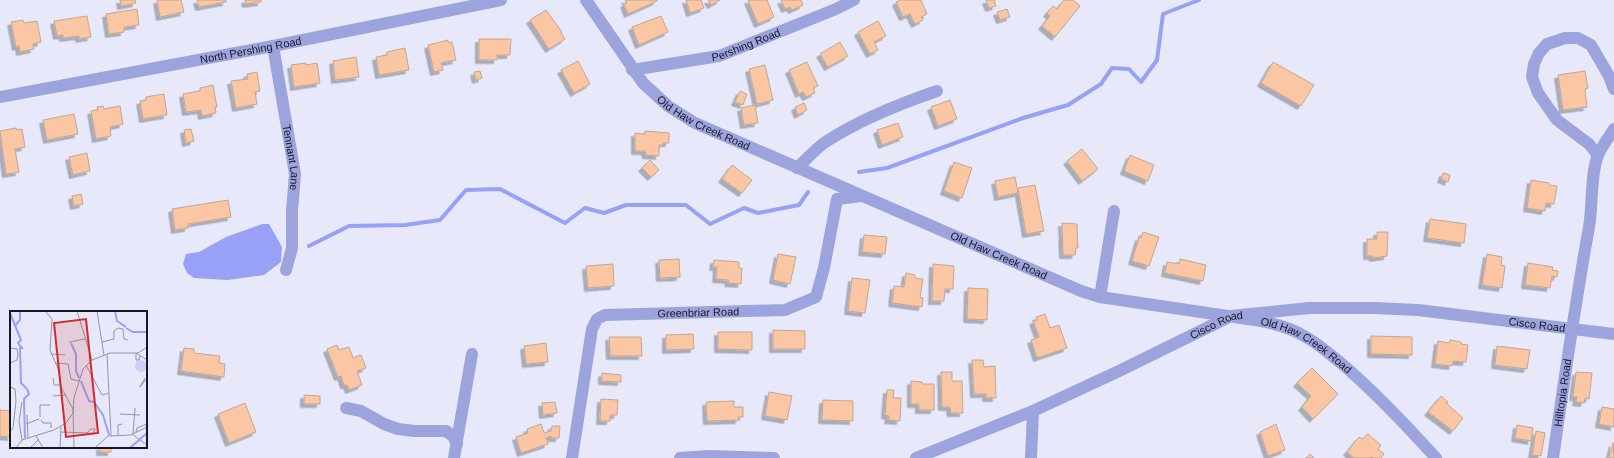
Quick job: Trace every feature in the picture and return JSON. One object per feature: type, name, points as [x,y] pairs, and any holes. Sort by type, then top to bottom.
[{"type":"street","name":"North Pershing Road","points":[[0,97],[273,46],[501,0]]},
{"type":"street","name":"Old Haw Creek Road","points":[[586,0],[632,70],[643,83],[657,97],[681,115],[695,123],[1081,292],[1100,297],[1278,324],[1298,332],[1313,341],[1350,371],[1385,404],[1436,458]]},
{"type":"street","name":"Pershing Road","points":[[632,70],[719,56],[836,9],[854,0]]},
{"type":"street","points":[[1614,89],[1610,76],[1591,45],[1578,38],[1565,38],[1547,44],[1539,53],[1534,64],[1532,77],[1538,93],[1557,120],[1589,144],[1598,155],[1614,129]]},
{"type":"street","name":"Tennant Lane","points":[[273,46],[295,174],[292,211],[292,248],[286,270]]},
{"type":"street","points":[[797,168],[826,142],[848,129],[910,100],[937,91]]},
{"type":"street","name":"Hilltopia Road","points":[[1553,458],[1571,328],[1590,221],[1592,188],[1598,155]]},
{"type":"street","name":"Greenbriar Road","points":[[572,458],[592,329],[597,319],[605,315],[785,310],[816,297],[824,268],[837,199],[861,196]]},
{"type":"street","points":[[1100,297],[1114,211]]},
{"type":"street","name":"Cisco Road","points":[[916,458],[1033,411],[1231,316],[1308,308],[1418,310],[1614,334]]},
{"type":"street","points":[[454,458],[472,354]]},
{"type":"street","points":[[346,408],[361,411],[384,424],[398,429],[414,431],[446,431],[453,436],[457,444]]},
{"type":"street","points":[[1031,458],[1033,411]]},
{"type":"street","points":[[680,458],[709,456],[774,458]]},
{"type":"water","points":[[262,224],[269,224],[282,247],[281,262],[264,275],[228,280],[194,278],[187,273],[183,264],[186,254],[199,252],[226,237]]},
{"type":"building","points":[[120,0],[135,0],[136,3],[121,6]]},
{"type":"building","points":[[157,0],[181,0],[184,12],[160,17]]},
{"type":"building","points":[[197,0],[226,0],[226,2],[199,7]]},
{"type":"building","points":[[245,0],[261,0],[261,2],[246,4]]},
{"type":"building","points":[[625,0],[657,1],[628,14],[624,4],[627,3]]},
{"type":"building","points":[[686,0],[701,0],[704,8],[690,13]]},
{"type":"building","points":[[708,0],[720,0],[711,5]]},
{"type":"building","points":[[748,0],[767,0],[774,17],[758,24]]},
{"type":"building","points":[[781,0],[801,0],[803,5],[792,10],[790,7],[785,9]]},
{"type":"building","points":[[900,0],[921,0],[927,14],[921,17],[923,20],[915,24],[910,14],[903,17],[896,2]]},
{"type":"building","points":[[986,0],[994,0],[996,6],[989,8]]},
{"type":"building","points":[[1064,0],[1073,0],[1080,6],[1055,37],[1042,26],[1050,16],[1047,13],[1053,6],[1057,9]]},
{"type":"building","points":[[137,9],[139,25],[124,27],[124,32],[109,34],[106,14]]},
{"type":"building","points":[[1007,9],[1010,17],[1000,20],[997,12]]},
{"type":"building","points":[[546,10],[562,32],[561,33],[565,39],[549,49],[530,20]]},
{"type":"building","points":[[87,16],[91,37],[79,39],[79,36],[63,38],[63,35],[57,36],[54,21]]},
{"type":"building","points":[[661,16],[668,32],[639,45],[632,27]]},
{"type":"building","points":[[23,20],[24,23],[37,21],[41,42],[33,44],[34,49],[20,52],[19,46],[16,47],[11,22]]},
{"type":"building","points":[[878,21],[886,36],[874,42],[878,50],[870,54],[858,32]]},
{"type":"building","points":[[479,39],[511,39],[510,55],[497,55],[497,60],[479,60]]},
{"type":"building","points":[[448,40],[448,43],[452,42],[456,60],[441,63],[443,70],[434,72],[428,45]]},
{"type":"building","points":[[840,42],[848,56],[828,67],[820,54]]},
{"type":"building","points":[[405,48],[409,70],[379,75],[376,57],[387,55],[387,52]]},
{"type":"building","points":[[356,57],[359,77],[335,80],[333,61]]},
{"type":"building","points":[[578,61],[590,84],[574,93],[561,70]]},
{"type":"building","points":[[807,62],[818,86],[813,88],[815,93],[806,97],[803,92],[799,94],[789,70]]},
{"type":"building","points":[[1273,62],[1314,85],[1301,106],[1261,83]]},
{"type":"building","points":[[306,63],[306,65],[317,63],[320,83],[294,87],[291,65]]},
{"type":"building","points":[[765,65],[773,100],[757,104],[749,69]]},
{"type":"building","points":[[480,71],[482,78],[476,80],[474,72]]},
{"type":"building","points":[[1585,71],[1588,88],[1585,89],[1587,107],[1563,110],[1558,75]]},
{"type":"building","points":[[257,72],[260,91],[255,92],[257,104],[236,108],[231,81],[248,79],[247,74]]},
{"type":"building","points":[[213,85],[217,107],[215,107],[216,113],[202,116],[201,110],[186,112],[183,94],[200,91],[200,88]]},
{"type":"building","points":[[740,91],[747,94],[743,105],[735,102]]},
{"type":"building","points":[[164,94],[167,115],[143,119],[140,101],[146,100],[146,97]]},
{"type":"building","points":[[950,100],[957,119],[938,126],[931,107]]},
{"type":"building","points":[[804,103],[807,110],[798,115],[795,107]]},
{"type":"building","points":[[755,105],[758,123],[744,125],[741,108]]},
{"type":"building","points":[[103,106],[104,109],[120,106],[123,124],[110,127],[111,136],[96,139],[91,111],[98,110],[97,107]]},
{"type":"building","points":[[74,114],[78,134],[47,140],[43,120]]},
{"type":"building","points":[[898,123],[903,137],[882,145],[877,130]]},
{"type":"building","points":[[16,128],[17,130],[22,129],[25,147],[15,149],[19,172],[6,174],[0,131]]},
{"type":"building","points":[[191,129],[194,141],[186,143],[184,130]]},
{"type":"building","points":[[645,131],[669,133],[669,143],[659,145],[659,156],[646,155],[645,151],[635,151],[635,133],[645,134]]},
{"type":"building","points":[[1082,149],[1098,169],[1082,181],[1067,161]]},
{"type":"building","points":[[87,153],[90,171],[73,175],[69,157]]},
{"type":"building","points":[[1130,155],[1154,165],[1148,181],[1124,171]]},
{"type":"building","points":[[650,160],[659,170],[651,177],[642,168]]},
{"type":"building","points":[[954,162],[972,168],[962,198],[944,191]]},
{"type":"building","points":[[732,165],[752,180],[742,193],[722,179]]},
{"type":"building","points":[[1443,173],[1450,175],[1448,182],[1441,179]]},
{"type":"building","points":[[1015,177],[1018,193],[998,197],[995,181]]},
{"type":"building","points":[[1531,180],[1557,186],[1554,204],[1546,203],[1545,211],[1527,208]]},
{"type":"building","points":[[1035,185],[1044,231],[1026,234],[1018,188]]},
{"type":"building","points":[[81,194],[83,204],[74,206],[72,196]]},
{"type":"building","points":[[228,200],[231,217],[188,224],[188,228],[175,230],[172,209]]},
{"type":"building","points":[[1430,219],[1466,224],[1464,243],[1427,238]]},
{"type":"building","points":[[1062,223],[1077,224],[1078,248],[1076,248],[1075,255],[1063,255]]},
{"type":"building","points":[[1143,232],[1159,237],[1149,266],[1132,261],[1139,237],[1141,238]]},
{"type":"building","points":[[1377,232],[1388,232],[1387,256],[1373,258],[1373,256],[1367,256],[1367,239],[1377,239]]},
{"type":"building","points":[[864,235],[887,237],[885,254],[862,252]]},
{"type":"building","points":[[778,254],[796,257],[790,284],[773,280]]},
{"type":"building","points":[[1487,254],[1502,257],[1501,265],[1505,266],[1502,288],[1482,285]]},
{"type":"building","points":[[679,259],[680,277],[660,278],[659,260]]},
{"type":"building","points":[[1180,259],[1206,265],[1203,281],[1165,273],[1167,262],[1179,264]]},
{"type":"building","points":[[714,260],[739,262],[739,268],[742,268],[741,284],[728,283],[729,280],[716,279],[717,267],[713,267]]},
{"type":"building","points":[[1528,263],[1553,267],[1552,270],[1558,271],[1557,277],[1552,276],[1550,288],[1525,285]]},
{"type":"building","points":[[613,264],[614,286],[588,288],[586,266]]},
{"type":"building","points":[[933,264],[954,266],[953,289],[945,289],[944,301],[932,301]]},
{"type":"building","points":[[906,273],[915,275],[915,278],[923,279],[920,297],[923,298],[922,307],[892,303],[894,286],[904,287]]},
{"type":"building","points":[[852,278],[870,280],[865,313],[848,311]]},
{"type":"building","points":[[968,288],[988,289],[987,320],[967,319]]},
{"type":"building","points":[[1045,314],[1050,328],[1059,325],[1067,348],[1037,358],[1031,340],[1039,337],[1033,321],[1037,320],[1036,317]]},
{"type":"building","points":[[773,330],[805,331],[805,349],[773,349]]},
{"type":"building","points":[[718,332],[752,332],[752,350],[718,349]]},
{"type":"building","points":[[693,334],[694,349],[666,350],[666,335]]},
{"type":"building","points":[[1371,336],[1412,337],[1412,355],[1371,354]]},
{"type":"building","points":[[609,337],[641,337],[642,356],[610,356]]},
{"type":"building","points":[[1450,340],[1468,345],[1466,362],[1453,361],[1452,366],[1435,364],[1438,341],[1449,343]]},
{"type":"building","points":[[546,343],[548,362],[526,364],[524,346]]},
{"type":"building","points":[[337,345],[339,350],[349,347],[353,358],[361,355],[366,368],[357,371],[362,385],[349,390],[347,385],[344,385],[341,376],[338,377],[327,349]]},
{"type":"building","points":[[1497,346],[1530,350],[1527,369],[1495,365]]},
{"type":"building","points":[[184,348],[194,349],[194,353],[220,356],[219,363],[225,364],[224,377],[181,371]]},
{"type":"building","points":[[972,360],[983,360],[984,367],[995,366],[996,398],[986,398],[986,394],[974,394]]},
{"type":"building","points":[[1312,368],[1338,394],[1313,419],[1302,407],[1311,396],[1297,383]]},
{"type":"building","points":[[941,372],[952,372],[952,381],[962,381],[963,413],[951,413],[950,407],[942,407]]},
{"type":"building","points":[[1576,372],[1592,373],[1589,399],[1585,398],[1584,403],[1576,402],[1577,397],[1573,397]]},
{"type":"building","points":[[602,373],[621,375],[621,382],[602,381]]},
{"type":"building","points":[[911,381],[922,382],[922,384],[934,384],[934,410],[919,410],[919,404],[911,404]]},
{"type":"building","points":[[887,390],[894,390],[893,398],[901,398],[900,421],[888,420],[889,416],[885,415]]},
{"type":"building","points":[[769,392],[792,396],[787,420],[765,416]]},
{"type":"building","points":[[304,395],[320,396],[320,404],[304,404]]},
{"type":"building","points":[[1441,396],[1448,402],[1446,403],[1463,418],[1453,431],[1428,412]]},
{"type":"building","points":[[601,399],[618,400],[617,415],[610,415],[610,421],[600,421]]},
{"type":"building","points":[[823,400],[853,401],[853,421],[822,420]]},
{"type":"building","points":[[734,401],[734,407],[743,407],[743,417],[738,417],[739,420],[707,421],[706,402]]},
{"type":"building","points":[[555,402],[557,413],[543,415],[542,403]]},
{"type":"building","points":[[245,403],[256,432],[229,443],[218,414]]},
{"type":"building","points":[[1602,407],[1614,409],[1614,427],[1599,424]]},
{"type":"building","points":[[0,410],[10,411],[10,437],[0,436]]},
{"type":"building","points":[[541,424],[544,433],[551,431],[552,426],[560,426],[559,438],[551,438],[551,436],[546,438],[548,444],[521,453],[516,437],[528,433],[527,429]]},
{"type":"building","points":[[1276,424],[1285,450],[1268,456],[1260,432]]},
{"type":"building","points":[[1517,425],[1533,428],[1531,441],[1515,438]]},
{"type":"building","points":[[1536,431],[1545,433],[1541,456],[1532,455]]},
{"type":"building","points":[[1368,434],[1381,445],[1378,449],[1384,454],[1381,458],[1354,458],[1347,452],[1359,437],[1362,439]]},
{"type":"building","points":[[1613,443],[1614,458],[1609,458]]},
{"type":"building","points":[[100,448],[111,448],[111,452],[100,452]]},
{"type":"building","points":[[1310,454],[1314,458],[1306,458]]},
{"type":"waterway","points":[[859,172],[887,168],[1023,118],[1068,105],[1101,84],[1112,68],[1129,69],[1141,82],[1157,60],[1163,14],[1199,0]]},
{"type":"waterway","points":[[309,246],[349,226],[405,225],[440,220],[466,190],[500,189],[565,223],[585,208],[604,213],[626,205],[686,205],[710,224],[744,208],[758,213],[799,205],[808,192]]}]
